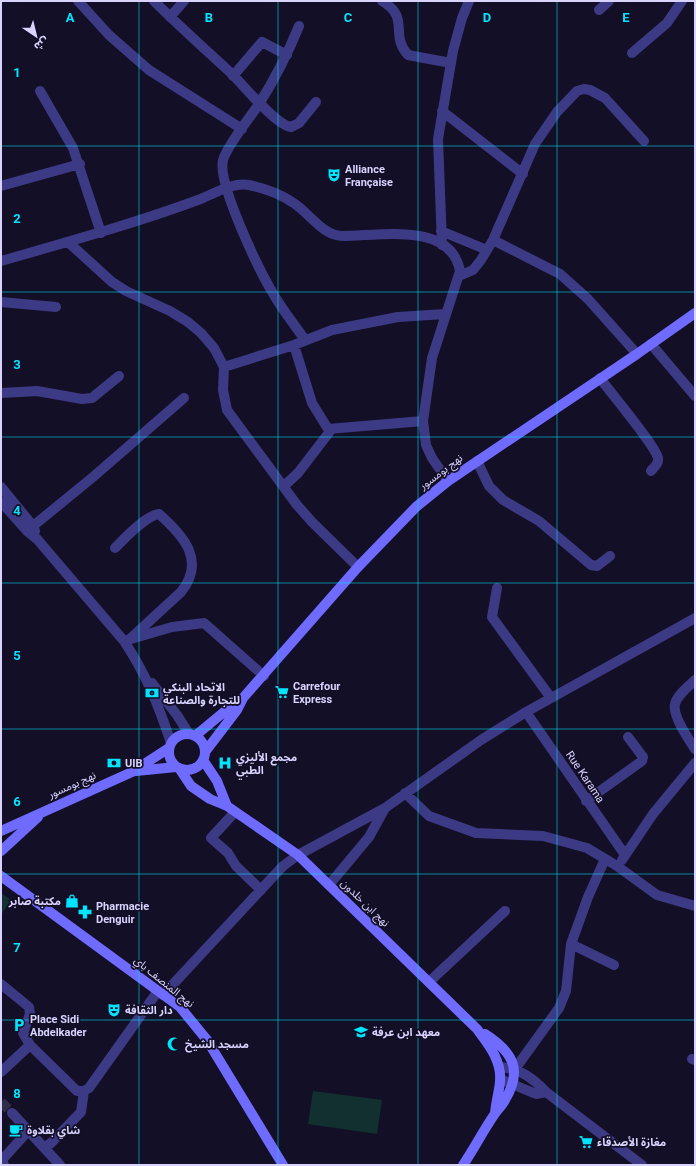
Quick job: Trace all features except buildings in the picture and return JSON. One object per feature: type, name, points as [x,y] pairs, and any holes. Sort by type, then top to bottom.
[{"type":"main road","name":"نهج بومسور","points":[[1,831],[132,772],[183,734],[192,735],[243,698],[264,676],[358,567],[416,507],[448,481],[637,354],[695,313]]},
{"type":"main road","name":"نهج بومسور","points":[[132,772],[177,768],[193,769],[237,710],[243,698]]},
{"type":"main road","points":[[192,735],[200,740],[204,756],[231,809]]},
{"type":"main road","points":[[170,745],[168,755],[171,762],[177,768]]},
{"type":"main road","name":"نهج ابن خلدون","points":[[177,768],[191,786],[210,799],[231,809],[298,855],[477,1029],[495,1055],[499,1067],[500,1079],[495,1113]]},
{"type":"main road","name":"نهج بومسور","points":[[1,849],[44,811]]},
{"type":"main road","name":"نهج المنصف باي","points":[[1,876],[180,1007],[207,1040],[283,1165]]},
{"type":"main road","name":"نهج ابن خلدون","points":[[477,1029],[491,1038],[503,1050],[515,1069]]},
{"type":"main road","points":[[463,1165],[514,1084],[515,1069]]},
{"type":"street","points":[[78,1],[109,35],[149,70],[242,129]]},
{"type":"street","points":[[154,1],[233,76],[260,104],[284,125],[291,127],[300,123],[316,102]]},
{"type":"street","points":[[170,17],[184,1]]},
{"type":"street","points":[[382,1],[392,8],[397,14],[399,38],[408,55],[451,63]]},
{"type":"street","points":[[442,245],[438,139],[451,63],[462,18],[469,1]]},
{"type":"street","points":[[599,10],[609,1]]},
{"type":"street","points":[[632,53],[663,27],[675,14],[682,1]]},
{"type":"street","points":[[299,26],[287,56],[260,104],[242,129],[223,161],[226,188],[264,277],[274,296],[306,340]]},
{"type":"street","points":[[233,76],[262,42],[287,56]]},
{"type":"street","points":[[459,276],[473,270],[487,250],[523,174],[535,144],[569,97],[584,89],[605,98],[644,141]]},
{"type":"street","points":[[40,91],[64,130],[80,164],[101,233]]},
{"type":"street","points":[[442,111],[523,174]]},
{"type":"street","points":[[1,186],[80,164]]},
{"type":"street","points":[[1,261],[101,233],[168,211],[226,188],[248,185],[277,194],[292,202],[322,228],[334,235],[342,236],[406,233],[420,235],[442,245],[456,259],[459,267],[459,276],[445,314],[432,358],[423,421],[426,445],[432,458],[448,481]]},
{"type":"street","points":[[441,231],[487,250]]},
{"type":"street","points":[[493,240],[560,274],[588,299],[637,354]]},
{"type":"street","points":[[68,242],[116,285],[188,322],[214,348],[224,367],[223,390],[227,410],[312,522],[358,567]]},
{"type":"street","points":[[1,302],[56,308]]},
{"type":"street","points":[[224,367],[294,345],[332,330],[398,317],[445,314]]},
{"type":"street","points":[[651,344],[695,396]]},
{"type":"street","points":[[294,345],[312,403],[323,424],[331,430],[423,421]]},
{"type":"street","points":[[1,394],[37,391],[82,399],[92,398],[119,376]]},
{"type":"street","points":[[600,378],[658,457],[657,463],[651,471]]},
{"type":"street","points":[[30,529],[93,477],[184,398]]},
{"type":"street","points":[[284,486],[298,473],[331,430]]},
{"type":"street","points":[[477,461],[489,486],[503,500],[539,520],[591,565],[597,566],[610,556]]},
{"type":"street","points":[[1,487],[37,539],[126,641],[146,675],[160,708],[170,745]]},
{"type":"street","points":[[1,502],[30,529]]},
{"type":"street","points":[[115,548],[154,514],[159,514],[188,546],[193,567],[188,584],[181,592],[126,641]]},
{"type":"street","points":[[497,588],[492,617],[551,698]]},
{"type":"street","points":[[1,984],[29,1007],[30,1014],[23,1033],[30,1045],[77,1091],[84,1091],[90,1088],[161,993],[283,866],[298,855],[385,808],[480,740],[526,712],[695,618]]},
{"type":"street","points":[[126,641],[172,627],[204,623],[264,676]]},
{"type":"street","points":[[146,675],[163,695],[192,735]]},
{"type":"street","points":[[695,680],[678,699],[675,709],[680,722],[695,749]]},
{"type":"street","name":"Rue Karama","points":[[526,712],[586,801],[625,855]]},
{"type":"street","points":[[586,801],[642,761],[642,757],[628,737]]},
{"type":"street","points":[[617,866],[653,814],[695,763]]},
{"type":"street","points":[[405,793],[429,816],[476,832],[551,838],[587,848],[617,866],[657,895],[695,906]]},
{"type":"street","points":[[329,885],[369,837],[385,808]]},
{"type":"street","points":[[231,809],[211,838],[228,854],[236,866],[261,890]]},
{"type":"street","points":[[515,1069],[561,1004],[566,991],[571,944],[588,897],[605,859]]},
{"type":"street","points":[[429,982],[505,911]]},
{"type":"street","points":[[571,944],[614,965]]},
{"type":"street","points":[[1,1072],[30,1045]]},
{"type":"street","name":"نهج ابن خلدون","points":[[499,1067],[515,1069],[536,1082],[546,1092],[642,1165]]},
{"type":"street","points":[[500,1079],[536,1094],[546,1092]]},
{"type":"street","points":[[45,1147],[51,1143],[81,1112],[84,1091]]},
{"type":"street","points":[[12,1113],[60,1165]]},
{"type":"street","points":[[4,1165],[2,1160],[28,1131]]},
{"type":"green space","points":[[1,893],[11,900],[1,915]]},
{"type":"green space","points":[[313,1091],[382,1100],[377,1134],[308,1124]]},
{"type":"tunnel","points":[[1,1102],[12,1113]]},
{"type":"place","name":"Alliance Française","points":[[334,175]]},
{"type":"place","name":"Carrefour Express","points":[[282,692]]},
{"type":"place","name":"الاتحاد البنكي للتجارة والصناعة","points":[[152,693]]},
{"type":"place","name":"UIB","points":[[114,763]]},
{"type":"place","name":"مجمع الأليزي الطبي","points":[[225,763]]},
{"type":"place","name":"مكتبة صابر","points":[[72,901]]},
{"type":"place","name":"Pharmacie Denguir","points":[[85,912]]},
{"type":"place","name":"دار الثقافة","points":[[114,1010]]},
{"type":"place","name":"Place Sidi Abdelkader","points":[[19,1025]]},
{"type":"place","name":"معهد ابن عرفة","points":[[361,1032]]},
{"type":"place","name":"مسجد الشيخ","points":[[174,1044]]},
{"type":"place","name":"شاي بقلاوة","points":[[16,1130]]},
{"type":"place","name":"مغازة الأصدقاء","points":[[586,1142]]}]
